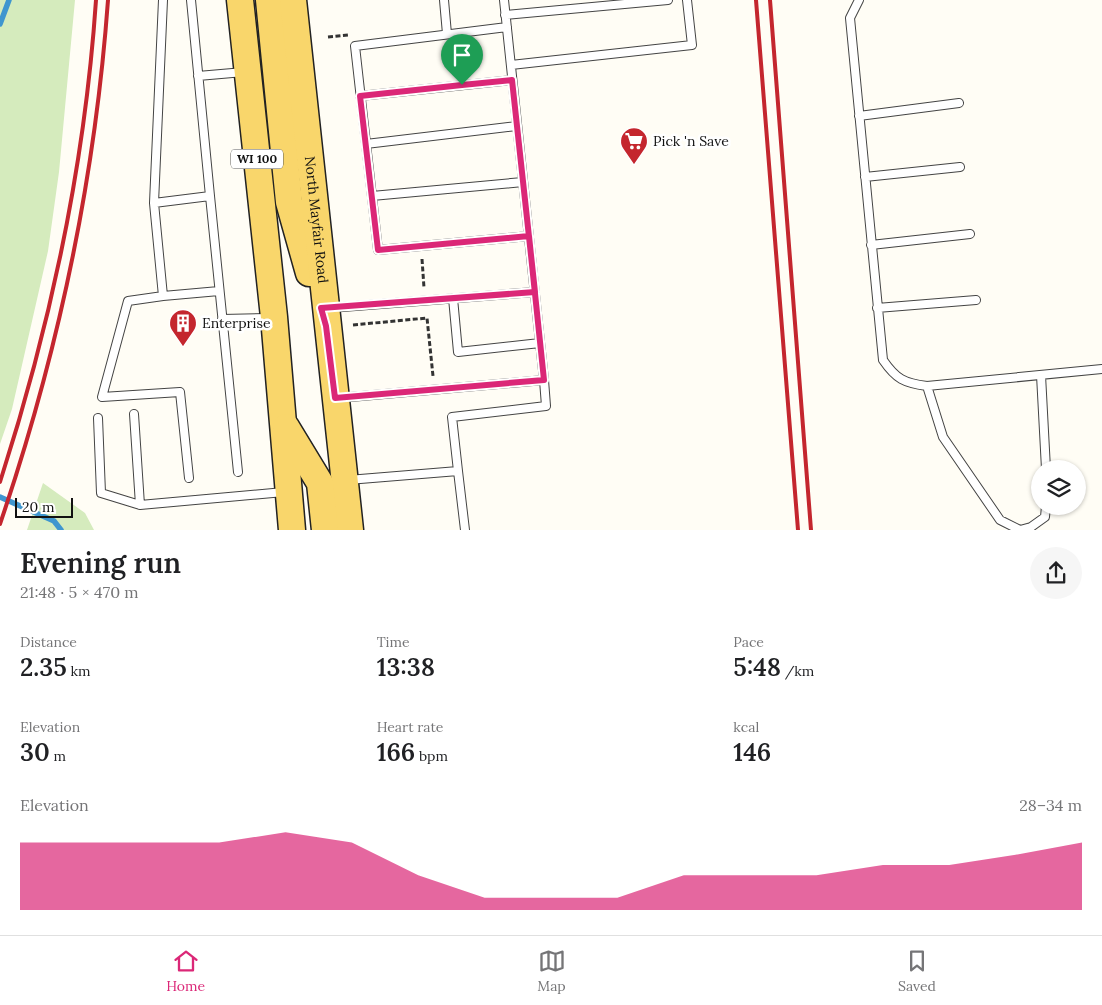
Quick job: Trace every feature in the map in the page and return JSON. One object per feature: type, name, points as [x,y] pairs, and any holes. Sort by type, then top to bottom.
[{"type":"main road","name":"WI 100","points":[[240,0],[274,317],[292,530]]},
{"type":"main road","points":[[269,0],[290,202],[324,314]]},
{"type":"main road","name":"North Mayfair Road","points":[[293,0],[324,314],[350,530]]},
{"type":"main road","points":[[283,422],[320,483],[324,530]]},
{"type":"lane","points":[[163,0],[154,203],[163,296]]},
{"type":"lane","points":[[191,0],[238,472]]},
{"type":"lane","points":[[444,0],[447,34]]},
{"type":"lane","points":[[465,530],[452,417],[546,406],[504,0]]},
{"type":"lane","points":[[505,15],[668,0]]},
{"type":"lane","points":[[511,65],[692,45],[687,0]]},
{"type":"lane","points":[[859,0],[850,18],[883,360],[892,373],[907,383],[927,386],[1102,369]]},
{"type":"lane","points":[[507,27],[355,46],[360,96],[378,250],[529,236]]},
{"type":"lane","points":[[198,76],[248,71]]},
{"type":"lane","points":[[360,96],[512,80]]},
{"type":"lane","points":[[859,116],[959,103]]},
{"type":"lane","points":[[366,144],[517,126]]},
{"type":"lane","points":[[865,177],[960,167]]},
{"type":"lane","points":[[372,196],[523,182]]},
{"type":"lane","points":[[154,203],[210,196]]},
{"type":"lane","points":[[872,245],[970,234]]},
{"type":"lane","points":[[189,478],[180,392],[102,398],[128,301],[219,291]]},
{"type":"lane","points":[[324,314],[453,298],[535,292]]},
{"type":"lane","points":[[453,298],[458,352],[540,343]]},
{"type":"lane","points":[[878,308],[976,300]]},
{"type":"lane","points":[[222,319],[274,317]]},
{"type":"lane","points":[[1041,375],[1046,460]]},
{"type":"lane","points":[[335,398],[544,380]]},
{"type":"lane","points":[[927,386],[943,437],[1000,520],[1020,530],[1031,527],[1045,515]]},
{"type":"lane","points":[[134,414],[140,505]]},
{"type":"lane","points":[[98,418],[101,493],[140,505],[289,492]]},
{"type":"lane","points":[[344,481],[458,471]]},
{"type":"path","points":[[328,36],[349,35]]},
{"type":"path","points":[[421,246],[424,288]]},
{"type":"path","points":[[353,325],[427,318],[433,376]]},
{"type":"green space","points":[[0,0],[75,0],[59,172],[48,251],[12,409],[0,444]]},
{"type":"green space","points":[[43,483],[85,513],[94,530],[27,530]]},
{"type":"waterway","points":[[0,24],[9,0]]},
{"type":"waterway","points":[[0,497],[54,521],[61,530]]},
{"type":"railway","points":[[0,482],[35,364],[63,244],[83,122],[96,0]]},
{"type":"railway","points":[[0,524],[40,396],[71,265],[94,133],[108,0]]},
{"type":"railway","points":[[756,0],[798,530]]},
{"type":"railway","points":[[770,0],[811,530]]},
{"type":"place","name":"Pick 'n Save","points":[[634,165]]},
{"type":"place","name":"Enterprise","points":[[183,347]]},
{"type":"route","points":[[462,85],[360,96],[378,250],[529,236],[535,292],[544,380],[335,398],[326,326],[321,308],[535,292],[512,80],[462,85]]}]
